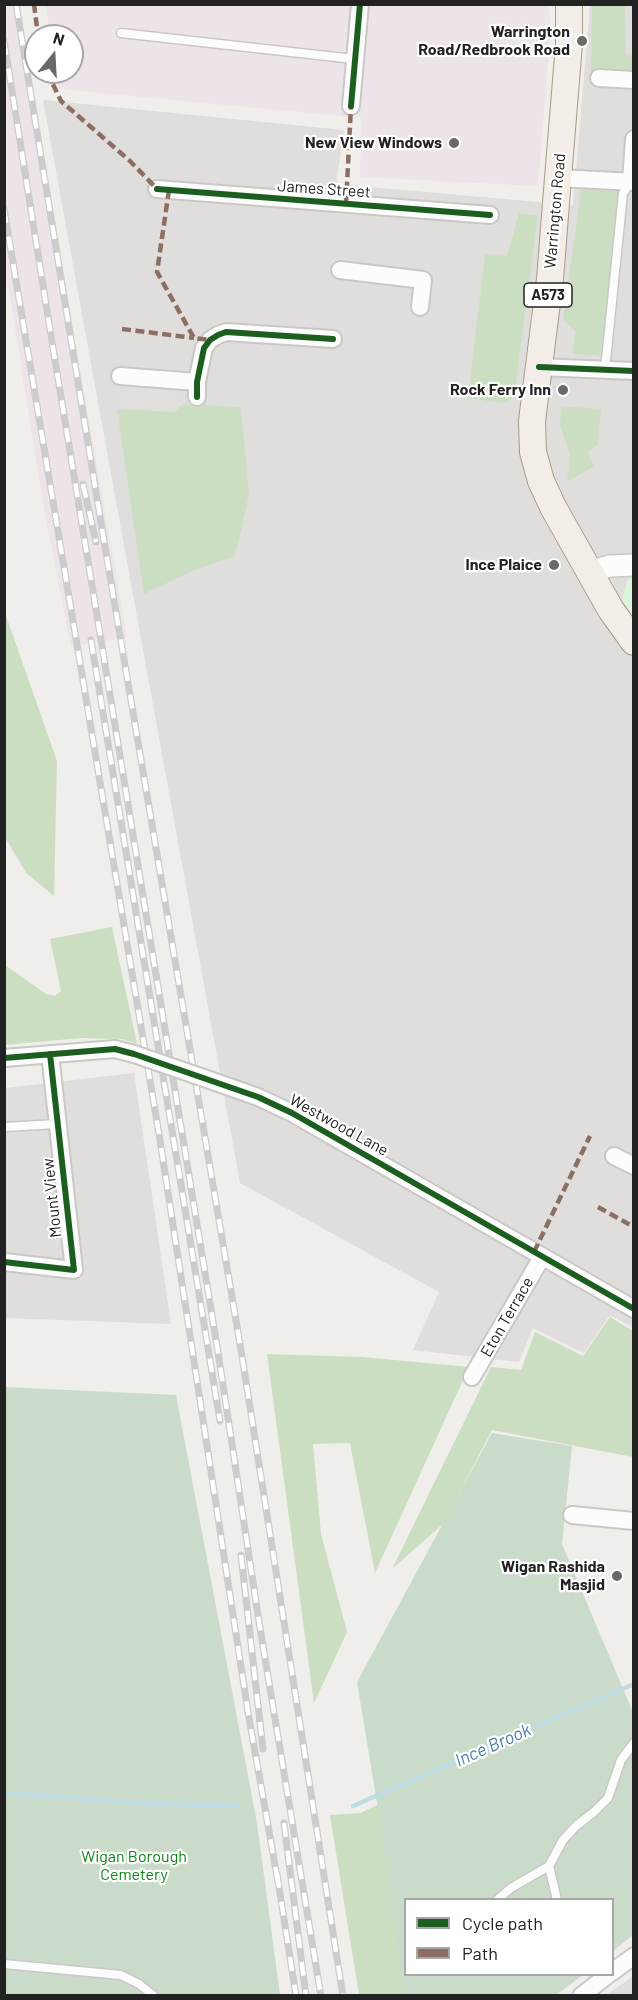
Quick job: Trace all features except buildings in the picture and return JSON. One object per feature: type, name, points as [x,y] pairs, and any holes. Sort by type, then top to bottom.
[{"type":"main road","name":"Warrington Road","points":[[569,4],[569,44],[550,279],[532,421],[533,452],[541,481],[552,507],[588,572],[633,642]]},
{"type":"street","points":[[351,106],[360,4]]},
{"type":"street","points":[[599,78],[633,80]]},
{"type":"street","points":[[558,178],[632,182],[633,139]]},
{"type":"street","name":"James Street","points":[[157,189],[490,216]]},
{"type":"street","points":[[340,270],[423,280],[420,308]]},
{"type":"street","points":[[120,376],[197,389],[204,348],[210,340],[226,332],[333,339]]},
{"type":"street","points":[[539,367],[633,371]]},
{"type":"street","points":[[588,572],[610,566],[633,565]]},
{"type":"street","name":"Westwood Lane","points":[[4,1058],[115,1049],[258,1097],[292,1113],[633,1309]]},
{"type":"street","name":"Mount View","points":[[4,1262],[74,1270],[50,1054]]},
{"type":"street","points":[[614,1156],[633,1166]]},
{"type":"street","name":"Eton Terrace","points":[[472,1377],[542,1257]]},
{"type":"street","points":[[572,1515],[633,1521]]},
{"type":"street","points":[[614,1970],[633,1956]]},
{"type":"street","points":[[581,1995],[606,1976]]},
{"type":"lane","points":[[122,33],[354,59]]},
{"type":"lane","points":[[605,370],[623,193],[632,182]]},
{"type":"lane","points":[[4,1127],[57,1124]]},
{"type":"lane","points":[[498,1898],[549,1866],[563,1840],[608,1798],[621,1760],[633,1743]]},
{"type":"lane","points":[[549,1866],[557,1898]]},
{"type":"lane","points":[[4,1964],[121,1975],[154,1995]]},
{"type":"shaded area","points":[[4,5],[19,5],[24,35],[24,84],[32,84],[127,638],[71,646],[45,516],[5,266]]},
{"type":"shaded area","points":[[46,5],[548,5],[551,26],[538,186],[360,177],[361,118],[58,89],[57,84],[84,84],[84,24],[48,24]]},
{"type":"shaded area","points":[[590,5],[633,5],[634,1328],[610,1315],[584,1353],[533,1328],[519,1362],[413,1350],[439,1292],[240,1183],[43,100],[344,130],[336,184],[573,205]]},
{"type":"shaded area","points":[[116,372],[176,376],[173,407],[121,405]]},
{"type":"shaded area","points":[[134,1073],[171,1324],[5,1318],[5,1088]]},
{"type":"shaded area","points":[[633,1976],[633,1995],[606,1995]]},
{"type":"green space","points":[[592,5],[625,5],[626,55],[633,56],[633,72],[591,71]]},
{"type":"green space","points":[[581,190],[620,191],[605,356],[573,354],[575,331],[563,320]]},
{"type":"green space","points":[[519,213],[538,216],[514,397],[502,403],[468,398],[485,254],[507,256]]},
{"type":"green space","points":[[183,404],[241,407],[249,495],[235,556],[190,572],[144,594],[117,409],[174,412]]},
{"type":"green space","points":[[561,406],[601,409],[598,444],[587,453],[594,466],[567,482],[570,455],[560,425]]},
{"type":"green space","points":[[628,579],[633,579],[633,616],[622,599]]},
{"type":"green space","points":[[4,610],[57,761],[54,896],[26,873],[5,837]]},
{"type":"green space","points":[[112,927],[137,1044],[122,1039],[81,1038],[5,1045],[5,965],[46,994],[55,996],[61,991],[50,939]]},
{"type":"green space","points":[[610,1317],[633,1331],[633,1457],[492,1430],[444,1523],[392,1569],[491,1367],[521,1370],[535,1332],[583,1356]]},
{"type":"green space","points":[[267,1354],[363,1357],[469,1367],[375,1573],[350,1443],[313,1444],[321,1534],[347,1632],[314,1703]]},
{"type":"green space","name":"Wigan Borough Cemetery","points":[[4,1387],[176,1395],[257,1823],[280,1995],[5,1995]]},
{"type":"green space","points":[[492,1433],[572,1446],[562,1544],[633,1710],[633,1935],[614,1950],[614,1898],[404,1898],[404,1976],[582,1976],[556,1995],[404,1995],[379,1815],[357,1682]]},
{"type":"green space","points":[[460,1767],[407,1898],[404,1898],[404,1976],[409,1976],[433,1995],[359,1995],[330,1815],[360,1813]]},
{"type":"waterway","name":"Ince Brook","points":[[353,1806],[634,1684]]},
{"type":"waterway","name":"Ince Brook","points":[[4,1793],[153,1804],[237,1805]]},
{"type":"railway","points":[[16,4],[241,1350],[343,1996]]},
{"type":"railway","points":[[4,41],[321,1996]]},
{"type":"railway","points":[[4,209],[159,1134],[248,1712],[278,1882]]},
{"type":"railway","points":[[83,484],[96,542]]},
{"type":"railway","points":[[91,640],[220,1421]]},
{"type":"railway","points":[[241,1555],[263,1749]]},
{"type":"railway","points":[[284,1823],[306,1996]]},
{"type":"railway","points":[[277,1874],[296,1996]]},
{"type":"marked path","points":[[34,4],[36,24]]},
{"type":"marked path","points":[[53,84],[61,101],[130,161],[157,189]]},
{"type":"marked path","points":[[346,204],[351,106]]},
{"type":"marked path","points":[[169,190],[157,272],[194,338],[210,340]]},
{"type":"marked path","points":[[122,329],[194,338]]},
{"type":"marked path","points":[[534,1252],[590,1136]]},
{"type":"marked path","points":[[598,1207],[634,1227]]},
{"type":"cycle path","points":[[351,106],[360,4]]},
{"type":"cycle path","points":[[157,189],[490,215]]},
{"type":"cycle path","points":[[197,397],[197,382],[204,348],[218,335],[226,332],[333,339]]},
{"type":"cycle path","points":[[539,367],[634,371]]},
{"type":"cycle path","points":[[4,1058],[115,1049],[258,1097],[292,1113],[634,1309]]},
{"type":"cycle path","points":[[4,1262],[74,1270],[50,1054]]},
{"type":"place","name":"Warrington Road/Redbrook Road","points":[[582,41]]},
{"type":"place","name":"New View Windows","points":[[454,143]]},
{"type":"place","name":"Rock Ferry Inn","points":[[563,390]]},
{"type":"place","name":"Ince Plaice","points":[[554,565]]},
{"type":"place","name":"Wigan Rashida Masjid","points":[[617,1576]]}]
